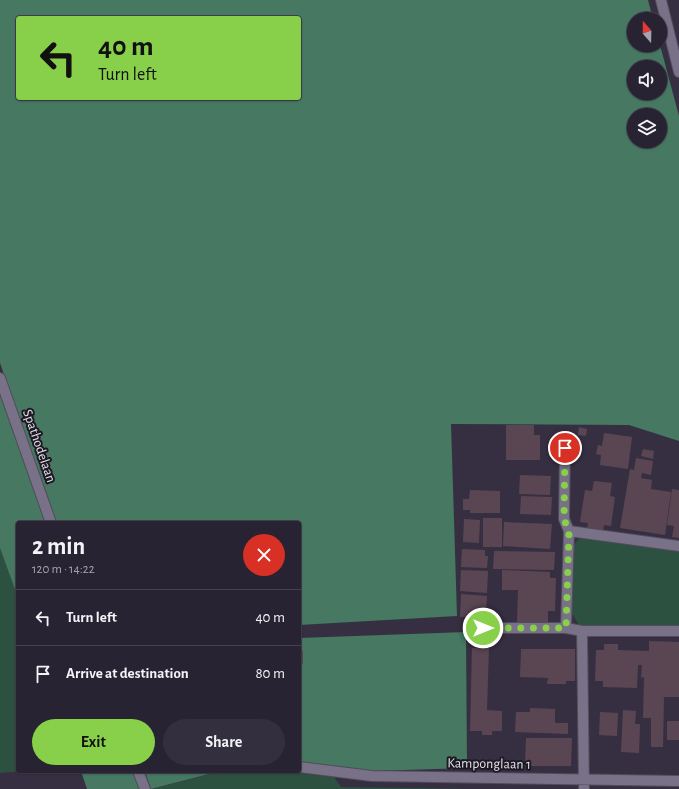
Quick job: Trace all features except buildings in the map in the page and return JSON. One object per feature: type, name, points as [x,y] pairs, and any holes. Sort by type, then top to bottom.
[{"type":"street","points":[[661,0],[679,72]]},
{"type":"street","name":"Spathodelaan","points":[[0,378],[50,521]]},
{"type":"street","points":[[565,448],[564,519],[569,532],[566,628]]},
{"type":"street","points":[[569,532],[679,546]]},
{"type":"street","points":[[483,628],[566,628],[582,631],[679,631]]},
{"type":"street","points":[[582,631],[584,784]]},
{"type":"street","name":"Kamponglaan 1","points":[[301,767],[372,776],[584,784],[679,781]]},
{"type":"street","points":[[139,773],[145,789]]},
{"type":"green space","points":[[0,0],[648,0],[651,12],[627,12],[627,52],[662,52],[664,60],[627,60],[627,100],[667,100],[667,71],[679,116],[679,441],[629,425],[451,424],[457,616],[301,625],[301,521],[55,521],[0,363]]},
{"type":"green space","points":[[0,393],[45,521],[16,521],[16,592],[0,548]]},
{"type":"green space","points":[[580,538],[679,551],[679,627],[587,627],[579,625],[571,612],[573,547]]},
{"type":"green space","points":[[0,548],[16,592],[16,772],[0,773]]},
{"type":"green space","points":[[466,632],[467,768],[373,771],[301,764],[301,638]]},
{"type":"green space","points":[[82,773],[135,773],[140,789],[87,789]]},
{"type":"green space","points":[[146,773],[209,774],[151,789]]},
{"type":"green space","points":[[214,773],[293,773],[334,777],[341,787],[472,789],[152,789]]},
{"type":"route","points":[[483,628],[566,628],[569,532],[564,519],[565,448]]}]
